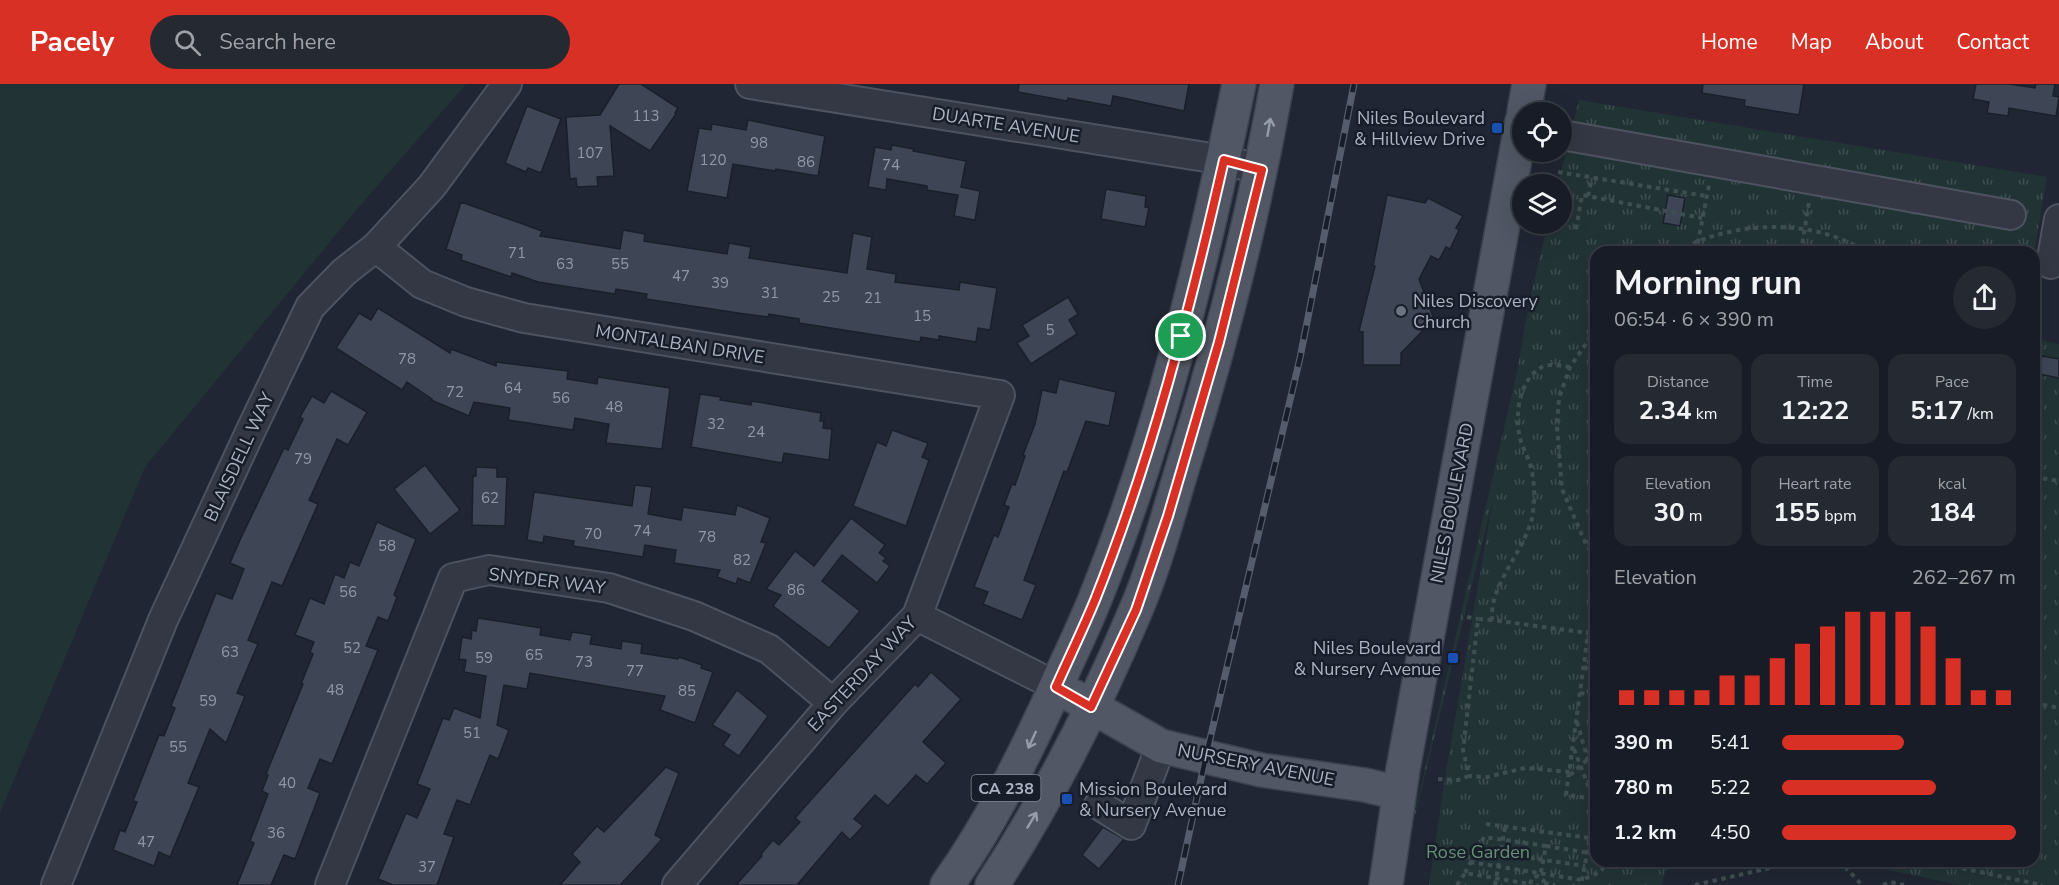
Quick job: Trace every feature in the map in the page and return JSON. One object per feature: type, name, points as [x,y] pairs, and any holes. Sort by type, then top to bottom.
[{"type":"main road","name":"CA 238","points":[[947,885],[965,859],[1022,759],[1095,601],[1125,519],[1149,447],[1190,303],[1224,160],[1239,84]]},
{"type":"main road","name":"CA 238","points":[[992,885],[1062,768],[1136,610],[1168,516],[1219,342],[1262,170],[1277,84]]},
{"type":"main road","name":"NILES BOULEVARD","points":[[1526,102],[1529,84]]},
{"type":"main road","name":"NILES BOULEVARD","points":[[1386,885],[1398,793],[1516,162]]},
{"type":"main road","name":"NURSERY AVENUE","points":[[1056,687],[1161,746],[1261,770],[1365,785],[1398,793]]},
{"type":"street","name":"BLAISDELL WAY","points":[[57,885],[163,620],[310,307],[344,272],[376,247],[432,186],[507,84]]},
{"type":"street","name":"DUARTE AVENUE","points":[[750,84],[1224,160],[1262,170]]},
{"type":"street","points":[[1572,137],[2011,215]]},
{"type":"street","points":[[2051,264],[2059,219]]},
{"type":"street","name":"MONTALBAN DRIVE","points":[[376,247],[422,284],[466,302],[524,318],[1000,395]]},
{"type":"street","name":"EASTERDAY WAY","points":[[677,885],[833,703],[917,616],[1000,395]]},
{"type":"street","name":"SNYDER WAY","points":[[330,885],[453,578],[489,570],[609,588],[694,616],[769,649],[833,703]]},
{"type":"street","points":[[917,616],[1056,687]]},
{"type":"street","points":[[1099,805],[1131,825],[1161,746]]},
{"type":"path","points":[[1558,172],[1706,196]]},
{"type":"path","points":[[1588,196],[1592,178]]},
{"type":"path","points":[[1697,246],[1710,179]]},
{"type":"path","points":[[1576,229],[1582,195],[1702,218]]},
{"type":"path","points":[[1802,246],[1809,198]]},
{"type":"path","points":[[1688,246],[1731,231],[1756,228],[1804,230],[1833,236],[1854,246]]},
{"type":"path","points":[[1590,337],[1570,367],[1559,398],[1557,427],[1562,489],[1590,550]]},
{"type":"path","points":[[1492,620],[1491,612],[1502,580],[1528,531],[1534,501],[1531,467],[1521,441],[1518,419],[1519,404],[1529,379],[1540,368],[1545,365],[1570,367]]},
{"type":"path","points":[[2040,478],[2059,481]]},
{"type":"path","points":[[1467,617],[1588,633]]},
{"type":"path","points":[[1469,776],[1463,750],[1478,619]]},
{"type":"path","points":[[1590,623],[1566,795],[1590,798]]},
{"type":"path","points":[[1583,673],[1590,659]]},
{"type":"path","points":[[1580,693],[1590,694]]},
{"type":"path","points":[[2040,704],[2059,708]]},
{"type":"path","points":[[1577,719],[1590,767]]},
{"type":"path","points":[[1573,746],[1590,788]]},
{"type":"path","points":[[1438,779],[1458,780],[1469,776],[1487,777],[1525,768],[1570,774],[1590,759]]},
{"type":"path","points":[[1486,824],[1590,838],[1582,882]]},
{"type":"path","points":[[1495,885],[1505,827]]},
{"type":"path","points":[[1457,885],[1484,837],[1588,853]]},
{"type":"path","points":[[1546,846],[1540,875],[1544,884],[1555,885]]},
{"type":"path","points":[[1476,850],[1585,866]]},
{"type":"path","points":[[1470,862],[1582,882],[1604,867]]},
{"type":"path","points":[[1695,885],[1774,867]]},
{"type":"path","points":[[1845,867],[1862,885]]},
{"type":"path","points":[[1956,867],[2042,885]]},
{"type":"path","points":[[1465,873],[1530,884],[1534,877],[1540,875]]},
{"type":"path","points":[[1883,885],[1890,882],[1904,885]]},
{"type":"green space","points":[[0,84],[466,84],[357,209],[145,467],[0,813]]},
{"type":"green space","name":"Rose Garden","points":[[1579,100],[2047,177],[2035,246],[1590,246],[1590,867],[1677,867],[1665,871],[1662,885],[1429,885],[1446,771],[1493,499],[1398,885],[1517,372],[1530,298],[1546,234],[1572,234],[1572,174],[1560,174],[1564,162],[1572,162],[1572,128]]},
{"type":"green space","points":[[2040,340],[2059,344],[2059,885],[1960,885],[1874,867],[2040,867]]},
{"type":"building","points":[[619,84],[641,84],[678,108],[676,114],[650,151],[610,126],[614,176],[597,177],[598,186],[577,187],[576,178],[570,179],[566,117],[600,115]]},
{"type":"building","points":[[1019,84],[1189,84],[1184,111],[1113,96],[1111,106],[1068,98],[1067,101],[1018,92]]},
{"type":"building","points":[[1703,84],[1804,84],[1799,115],[1744,106],[1745,100],[1702,93]]},
{"type":"building","points":[[1976,84],[2009,84],[2035,88],[2036,84],[2055,84],[2053,96],[2059,97],[2056,116],[2009,108],[2008,116],[1987,113],[1989,102],[1973,99]]},
{"type":"building","points":[[527,106],[561,119],[541,173],[528,168],[526,172],[505,163]]},
{"type":"building","points":[[748,120],[825,136],[818,176],[733,164],[727,198],[687,191],[699,128],[711,130],[712,124],[746,130]]},
{"type":"building","points":[[892,145],[966,161],[961,187],[980,191],[975,220],[954,216],[958,195],[927,190],[927,186],[887,179],[886,190],[868,187],[875,147],[891,150]]},
{"type":"building","points":[[1106,189],[1146,196],[1145,207],[1149,208],[1145,227],[1101,219]]},
{"type":"building","points":[[1387,195],[1425,203],[1428,198],[1463,216],[1456,228],[1459,230],[1450,249],[1446,247],[1439,260],[1431,256],[1419,279],[1434,319],[1401,353],[1401,365],[1363,365],[1363,332],[1359,331],[1375,266],[1373,266]]},
{"type":"building","points":[[1668,195],[1685,198],[1680,226],[1663,223]]},
{"type":"building","points":[[461,202],[542,231],[540,236],[620,249],[623,230],[645,234],[644,241],[727,254],[729,243],[751,247],[749,258],[847,273],[853,233],[872,237],[867,269],[896,274],[895,282],[959,290],[960,282],[997,288],[990,330],[978,328],[976,342],[939,336],[939,340],[921,337],[920,342],[799,323],[799,319],[769,314],[768,317],[646,299],[647,294],[616,289],[615,294],[538,282],[512,273],[511,277],[461,260],[462,255],[446,249]]},
{"type":"building","points":[[1068,297],[1078,314],[1069,320],[1077,334],[1031,364],[1017,343],[1029,336],[1022,325]]},
{"type":"building","points":[[378,308],[450,353],[451,349],[496,366],[496,362],[568,371],[567,379],[597,384],[598,377],[670,388],[662,449],[606,443],[609,424],[575,418],[573,430],[508,420],[510,408],[474,402],[469,416],[431,400],[407,382],[402,390],[336,348],[359,313],[371,320]]},
{"type":"building","points":[[2042,356],[2059,359],[2059,378],[2040,374]]},
{"type":"building","points":[[1059,379],[1116,392],[1109,426],[1086,421],[1067,472],[1064,471],[1024,580],[1036,585],[1022,620],[983,604],[988,592],[974,587],[994,535],[998,537],[1009,507],[1004,505],[1012,484],[1015,485],[1025,456],[1023,455],[1035,424],[1042,390],[1056,393]]},
{"type":"building","points":[[331,391],[367,412],[348,445],[337,439],[309,500],[318,504],[282,586],[272,582],[248,640],[258,644],[237,693],[245,696],[226,743],[210,729],[188,783],[199,787],[170,857],[159,852],[154,866],[113,850],[120,830],[125,832],[137,802],[133,801],[159,735],[164,736],[175,708],[171,706],[216,593],[232,599],[244,569],[230,563],[240,540],[284,448],[288,450],[303,419],[300,417],[312,396],[324,403]]},
{"type":"building","points":[[700,394],[751,405],[752,401],[821,413],[820,421],[824,421],[823,428],[832,429],[829,460],[784,453],[782,463],[691,447]]},
{"type":"building","points":[[892,430],[928,443],[922,457],[929,460],[906,526],[853,506],[877,442],[886,446]]},
{"type":"building","points":[[425,465],[460,510],[430,534],[394,489]]},
{"type":"building","points":[[476,467],[497,468],[497,477],[507,477],[505,526],[472,525],[473,476],[476,476]]},
{"type":"building","points":[[635,485],[652,487],[648,514],[681,520],[683,507],[735,515],[737,505],[770,518],[761,542],[766,543],[750,583],[738,578],[736,584],[717,577],[720,570],[674,563],[676,550],[645,545],[643,557],[573,546],[574,541],[544,536],[543,543],[527,540],[534,492],[632,506]]},
{"type":"building","points":[[851,518],[885,545],[879,553],[886,558],[883,561],[890,566],[877,583],[842,555],[822,581],[860,611],[829,648],[773,606],[781,595],[766,589],[795,551],[814,566]]},
{"type":"building","points":[[377,522],[416,539],[394,595],[397,597],[388,621],[378,617],[366,646],[378,650],[332,764],[320,759],[308,788],[320,793],[295,859],[284,855],[271,885],[237,885],[254,843],[250,841],[268,794],[262,791],[268,775],[266,774],[313,654],[310,652],[314,642],[295,635],[310,598],[324,604],[335,574],[344,578],[350,562],[359,566]]},
{"type":"building","points":[[478,618],[541,628],[540,635],[570,640],[572,632],[592,635],[590,644],[621,649],[622,641],[642,644],[641,653],[678,659],[679,657],[702,665],[701,668],[713,672],[695,723],[660,710],[665,696],[530,673],[527,689],[504,685],[497,725],[509,730],[498,759],[490,755],[470,805],[457,800],[444,834],[454,837],[437,885],[393,885],[378,879],[406,813],[417,818],[430,789],[417,784],[443,718],[449,720],[454,708],[480,718],[486,676],[464,672],[466,660],[459,659],[462,637],[471,639],[472,630],[476,631]]},
{"type":"building","points":[[931,672],[961,699],[923,742],[946,763],[927,784],[916,775],[888,806],[875,795],[854,819],[863,826],[850,840],[842,832],[797,885],[736,885],[773,840],[779,845],[800,822],[795,818],[915,684],[918,687]]},
{"type":"building","points":[[737,690],[768,716],[739,756],[723,745],[730,735],[712,725]]},
{"type":"building","points":[[666,767],[679,773],[655,835],[662,839],[648,855],[620,885],[560,885],[580,862],[572,854],[597,826],[604,832]]},
{"type":"building","points":[[1103,827],[1124,839],[1099,869],[1082,855]]},
{"type":"railway","points":[[1178,885],[1206,756],[1300,358],[1354,84]]},
{"type":"place","name":"Niles Boulevard & Hillview Drive","points":[[1497,128]]},
{"type":"place","name":"Niles Discovery Church","points":[[1401,311]]},
{"type":"place","name":"Niles Boulevard & Nursery Avenue","points":[[1453,658]]},
{"type":"place","name":"Mission Boulevard & Nursery Avenue","points":[[1067,799]]},
{"type":"route","points":[[1224,160],[1262,170],[1219,342],[1168,516],[1136,610],[1091,707],[1056,687],[1095,601],[1125,519],[1156,425],[1181,336],[1224,160]]}]
